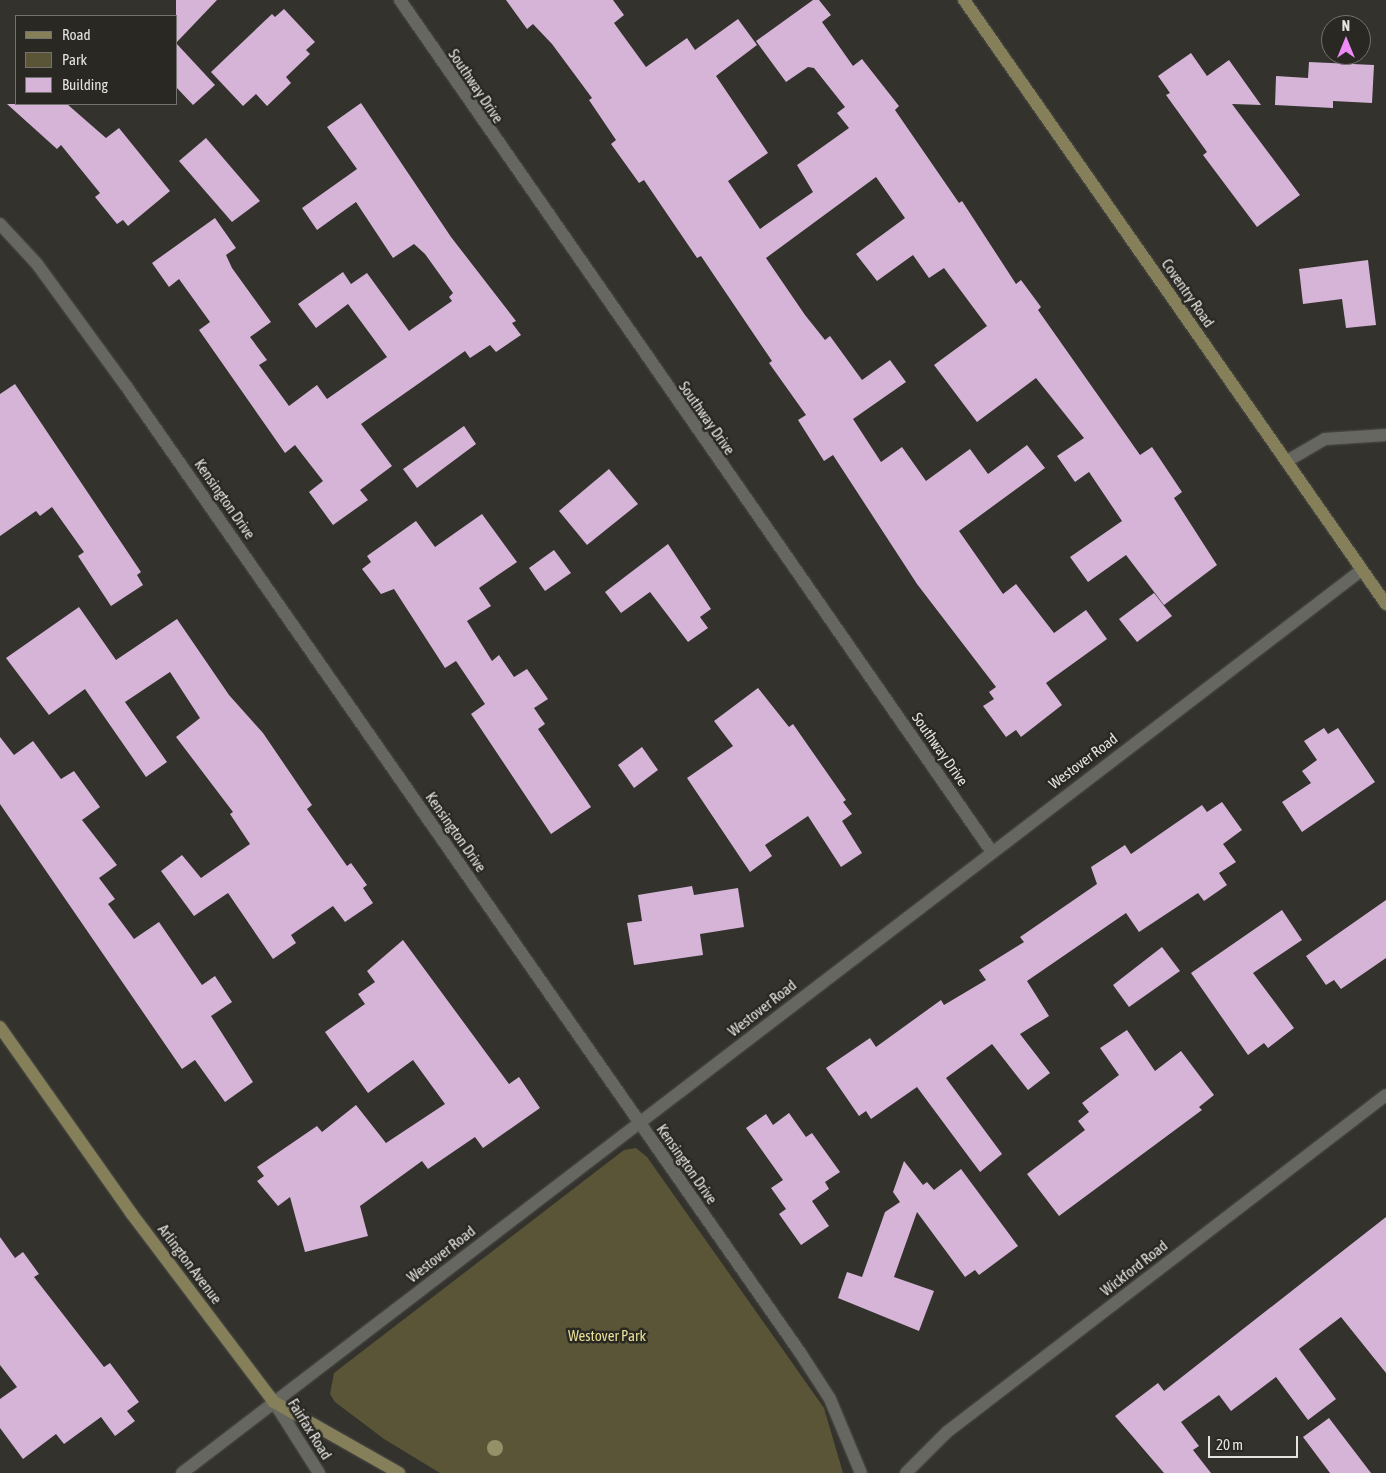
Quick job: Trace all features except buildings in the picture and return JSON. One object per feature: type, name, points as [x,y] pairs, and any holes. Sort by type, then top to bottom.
[{"type":"street","name":"Southway Drive","points":[[400,0],[992,852]]},
{"type":"street","name":"Coventry Road","points":[[964,0],[1386,604]]},
{"type":"street","name":"Kensington Drive","points":[[0,224],[37,264],[126,386],[830,1398],[861,1473]]},
{"type":"street","points":[[1287,461],[1325,439],[1386,435]]},
{"type":"street","name":"Westover Road","points":[[182,1473],[1362,570]]},
{"type":"street","name":"Arlington Avenue","points":[[0,1027],[131,1213],[274,1402],[399,1473]]},
{"type":"street","name":"Wickford Road","points":[[906,1473],[947,1432],[1386,1095]]},
{"type":"street","name":"Fairfax Road","points":[[274,1402],[319,1473]]},
{"type":"green space","name":"Westover Park","points":[[636,1148],[647,1157],[824,1408],[843,1473],[440,1473],[384,1439],[335,1402],[330,1394],[334,1373],[624,1150]]}]
